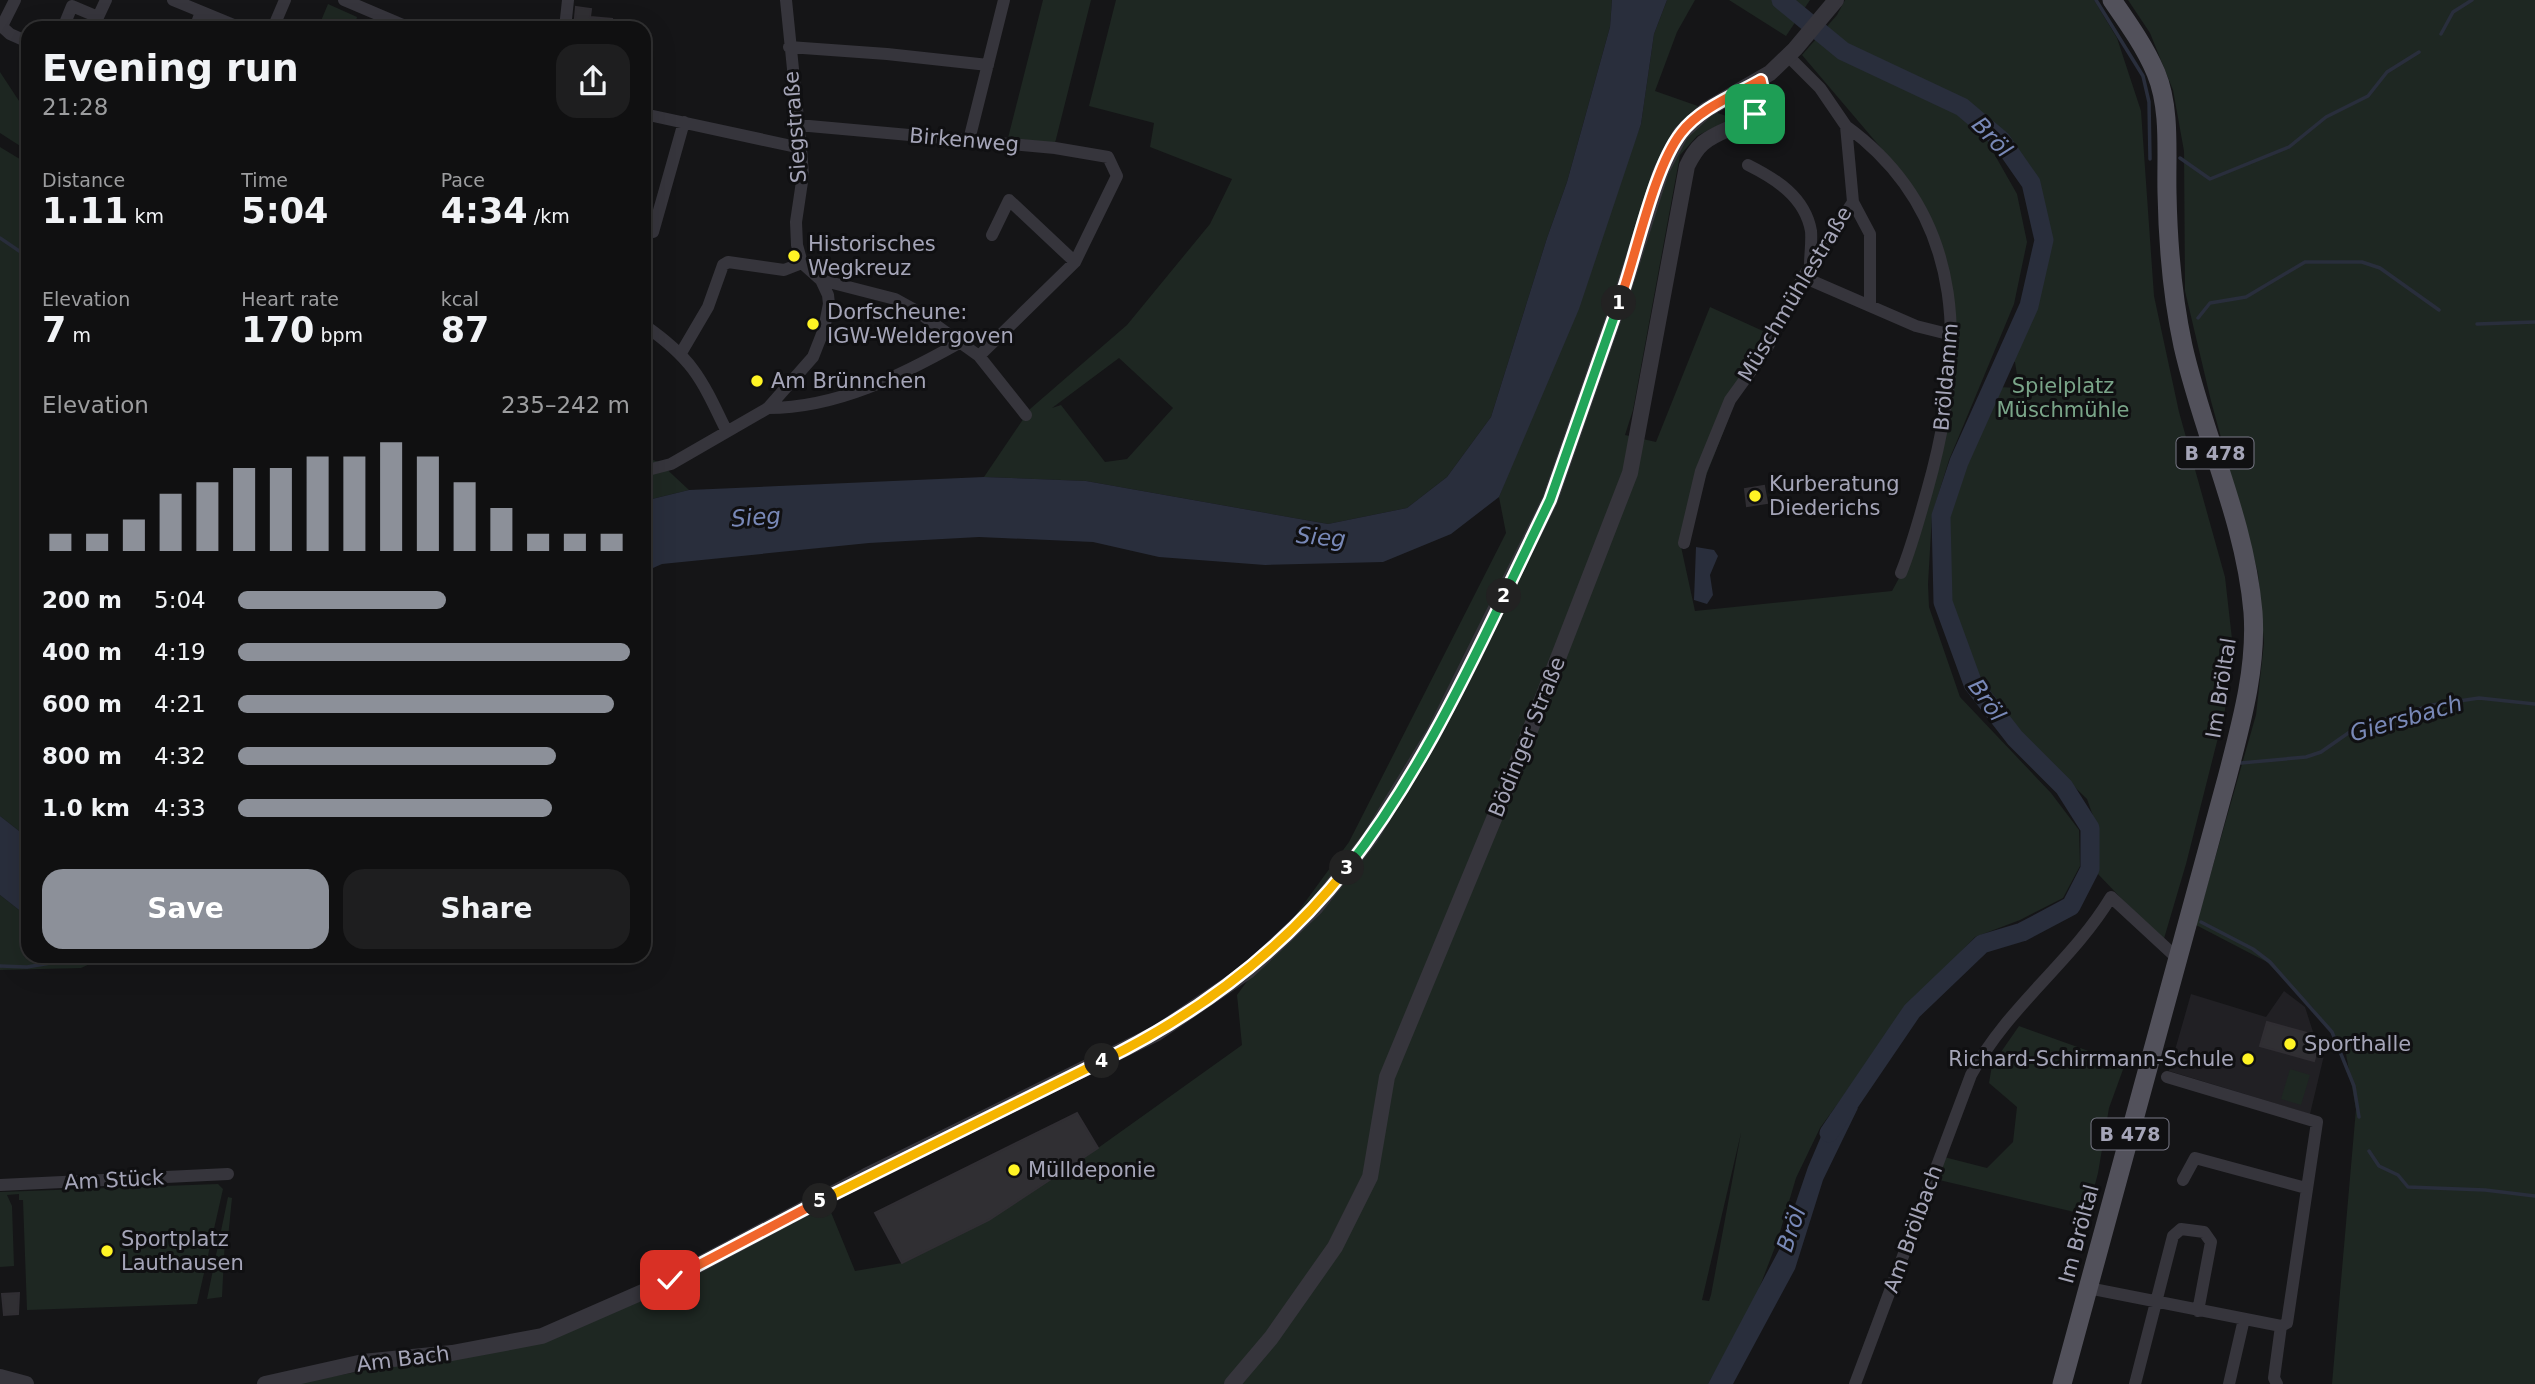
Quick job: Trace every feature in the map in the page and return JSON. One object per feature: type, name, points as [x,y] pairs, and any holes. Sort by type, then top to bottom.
[{"type":"main road","name":"Im Bröltal","points":[[2062,1384],[2245,706],[2253,649],[2253,612],[2239,533],[2184,350],[2172,295],[2162,98],[2157,74],[2136,35],[2112,0]]},
{"type":"street","points":[[15,0],[1,25],[10,34],[21,39]]},
{"type":"street","points":[[66,21],[72,6],[99,17],[106,0]]},
{"type":"street","points":[[173,0],[224,21]]},
{"type":"street","points":[[276,21],[285,0]]},
{"type":"street","points":[[344,0],[394,21]]},
{"type":"street","points":[[566,21],[568,0]]},
{"type":"street","name":"Siegstraße","points":[[786,0],[803,175],[796,222],[797,245],[802,263]]},
{"type":"street","points":[[969,140],[1004,0]]},
{"type":"street","name":"Am Bach","points":[[265,1384],[363,1362],[452,1353],[542,1336],[670,1280],[866,1176],[1157,1033],[1248,971],[1315,908],[1370,838],[1410,773],[1493,618],[1550,500],[1622,294],[1661,172],[1681,133],[1706,110],[1761,80],[1792,53],[1833,5]]},
{"type":"street","points":[[198,21],[201,12]]},
{"type":"street","name":"Siegstraße","points":[[789,47],[988,65]]},
{"type":"street","name":"Müschmühlestraße","points":[[1684,543],[1701,471],[1730,400],[1766,350],[1810,265],[1853,202],[1846,126],[1792,53]]},
{"type":"street","name":"Bödinger Straße","points":[[1232,1384],[1270,1338],[1335,1247],[1370,1177],[1387,1077],[1522,751],[1630,473],[1687,166],[1704,142],[1755,114],[1762,105],[1765,92],[1761,80]]},
{"type":"street","points":[[651,115],[801,149]]},
{"type":"street","points":[[653,232],[684,122]]},
{"type":"street","name":"Birkenweg","points":[[798,125],[1055,148],[1108,157],[1117,176],[1075,262]]},
{"type":"street","name":"Bröldamm","points":[[1846,126],[1863,138],[1920,206],[1937,248],[1950,297],[1952,335],[1948,401],[1938,452],[1901,573]]},
{"type":"street","points":[[1748,165],[1782,182],[1798,203],[1811,231],[1810,265]]},
{"type":"street","points":[[979,356],[1075,262],[1009,200],[992,234]]},
{"type":"street","points":[[1853,202],[1870,234],[1870,306]]},
{"type":"street","points":[[651,469],[671,464],[768,408],[813,357],[824,328],[829,304],[827,291],[821,280],[802,263],[784,270],[728,262],[723,265],[708,307],[681,353]]},
{"type":"street","points":[[1803,277],[1916,326],[1952,335]]},
{"type":"street","points":[[821,280],[895,299],[940,327],[979,356],[1026,415]]},
{"type":"street","points":[[651,330],[681,353],[699,374],[726,430]]},
{"type":"street","points":[[768,408],[794,408],[881,385],[959,343]]},
{"type":"street","name":"Am Brölbach","points":[[1855,1384],[1971,1075],[1987,1046],[2007,1019],[2094,925],[2112,897],[2178,958]]},
{"type":"street","points":[[2088,1289],[2281,1326],[2287,1323],[2290,1317],[2317,1122],[2167,1077]]},
{"type":"street","points":[[2183,1180],[2195,1158],[2306,1188]]},
{"type":"street","name":"Am Stück","points":[[0,1185],[228,1174]]},
{"type":"street","points":[[2135,1384],[2173,1236],[2185,1228],[2204,1232],[2211,1242],[2198,1311]]},
{"type":"street","points":[[2229,1384],[2244,1319]]},
{"type":"street","points":[[2277,1384],[2274,1378],[2281,1326]]},
{"type":"street","points":[[0,1377],[26,1384]]},
{"type":"shaded area","name":"Richard-Schirrmann-Schule","points":[[2284,991],[2305,1007],[2314,1035],[2326,1047],[2310,1114],[2169,1071],[2191,994],[2266,1017]]},
{"type":"green space","points":[[1043,0],[1091,0],[1055,143],[1008,138]]},
{"type":"green space","points":[[1116,0],[1612,0],[1610,27],[1567,182],[1491,417],[1447,477],[1407,508],[1328,524],[1086,481],[984,477],[1030,409],[1127,325],[1210,224],[1232,179],[1150,147],[1154,123],[1089,106]],"holes":[[[1119,358],[1173,408],[1127,459],[1105,462],[1061,405],[1052,408]]]},
{"type":"green space","name":"Spielplatz Müschmühle","points":[[1667,0],[1695,0],[1677,32],[1655,91],[1732,118],[1697,136],[1680,155],[1633,410],[1625,435],[1656,442],[1710,307],[1763,331],[1680,542],[1695,611],[1892,591],[1904,569],[1939,457],[1953,297],[1904,175],[1802,55],[1837,15],[1845,0],[2094,0],[2117,38],[2141,111],[2154,296],[2179,412],[2225,577],[2232,639],[2225,710],[2163,942],[2097,873],[2098,830],[2087,799],[2017,731],[1976,681],[1947,604],[1944,518],[1998,387],[2019,388],[2015,362],[2009,359],[2033,309],[2047,240],[2036,181],[2006,136],[1989,119],[1992,150],[2017,194],[2027,242],[2014,304],[1949,460],[1932,515],[1929,607],[1960,697],[2051,793],[2079,830],[2080,866],[2063,898],[2020,920],[1975,937],[1908,1007],[1820,1128],[1796,1178],[1777,1242],[1755,1299],[1708,1384],[293,1384],[542,1337],[828,1205],[855,1271],[902,1263],[989,1220],[1098,1148],[1242,1045],[1237,995],[1349,842],[1506,533],[1499,497],[1641,124],[1654,34]],"holes":[[[1741,1133],[1709,1301],[1702,1300]]]},
{"type":"green space","points":[[1729,0],[1810,0],[1786,36]]},
{"type":"green space","points":[[2128,0],[2535,0],[2535,1384],[2332,1384],[2356,1109],[2346,1054],[2313,1008],[2267,962],[2196,925],[2256,715],[2264,643],[2258,573],[2211,401],[2185,291],[2184,151],[2173,90],[2150,33]]},
{"type":"green space","points":[[328,4],[357,17],[356,21],[321,21]]},
{"type":"green space","points":[[0,72],[21,104],[21,146],[0,133]]},
{"type":"green space","points":[[0,147],[21,160],[21,832],[0,816]]},
{"type":"green space","points":[[651,459],[659,462],[689,490],[651,499]]},
{"type":"green space","points":[[0,895],[21,912],[21,963],[92,963],[81,968],[0,970]]},
{"type":"green space","points":[[2019,1026],[2125,1064],[2109,1108],[2098,1173],[2087,1215],[1935,1179],[1944,1157],[1987,1168],[2013,1142],[2017,1107],[1989,1083],[1992,1065]]},
{"type":"green space","points":[[2290,1069],[2310,1075],[2301,1105],[2281,1099]]},
{"type":"green space","name":"Sportplatz Lauthausen","points":[[218,1184],[223,1189],[197,1304],[27,1310],[23,1200],[19,1200],[19,1194],[7,1195],[12,1206],[14,1266],[0,1267],[0,1192]]},
{"type":"green space","points":[[228,1197],[232,1198],[228,1238],[225,1238],[222,1297],[207,1299]]},
{"type":"water","name":"Sieg","points":[[1612,0],[1667,0],[1654,34],[1641,124],[1579,309],[1499,497],[1451,534],[1383,562],[1265,565],[1159,557],[1093,542],[979,537],[869,543],[662,564],[651,569],[651,499],[689,490],[984,477],[1086,481],[1328,524],[1407,508],[1447,477],[1491,417],[1567,182],[1610,27]]},
{"type":"water","points":[[1696,547],[1714,550],[1718,556],[1710,575],[1713,595],[1707,604],[1694,600]]},
{"type":"water","points":[[0,816],[21,832],[21,912],[0,895]]},
{"type":"water","points":[[1858,1108],[1823,1180],[1795,1269],[1733,1384],[1708,1384],[1781,1246],[1808,1167],[1831,1113]]},
{"type":"building","points":[[576,7],[591,9],[590,17],[612,19],[612,21],[575,21]]},
{"type":"building","name":"Kurberatung Diederichs","points":[[1764,486],[1767,503],[1747,506],[1745,489]]},
{"type":"building","name":"Sporthalle","points":[[2267,1022],[2314,1035],[2319,1041],[2314,1061],[2260,1046]]},
{"type":"building","name":"Mülldeponie","points":[[1077,1113],[1098,1148],[989,1220],[902,1263],[875,1213]]},
{"type":"building","points":[[19,1293],[18,1314],[4,1315],[2,1294]]},
{"type":"waterway","name":"Bröl","points":[[1781,0],[1843,51],[1962,107],[2001,140],[2031,183],[2044,240],[2029,306],[1959,462],[1941,516],[1943,602],[1973,684],[2015,738],[2064,787],[2090,828],[2090,869],[2071,906],[2022,932],[1982,944],[1912,1011],[1829,1133]]},
{"type":"waterway","points":[[2096,0],[2143,76],[2149,102],[2150,159]]},
{"type":"waterway","points":[[2441,34],[2453,12],[2472,0]]},
{"type":"waterway","points":[[2180,158],[2210,179],[2289,147],[2326,117],[2368,96],[2387,72],[2419,52]]},
{"type":"waterway","points":[[0,238],[21,252]]},
{"type":"waterway","points":[[2198,318],[2210,303],[2246,297],[2305,262],[2362,262],[2380,268],[2439,310]]},
{"type":"waterway","points":[[2477,324],[2535,322]]},
{"type":"waterway","name":"Giersbach","points":[[2241,763],[2306,757],[2321,752],[2354,729],[2432,705],[2479,698],[2535,704]]},
{"type":"waterway","points":[[2201,922],[2253,949],[2270,962],[2332,1032],[2354,1086],[2359,1117]]},
{"type":"waterway","points":[[0,966],[27,967],[50,963]]},
{"type":"waterway","points":[[2369,1151],[2379,1166],[2398,1175],[2408,1187],[2485,1190],[2535,1196]]},
{"type":"place","name":"Historisches Wegkreuz","points":[[794,256]]},
{"type":"place","name":"Dorfscheune: IGW-Weldergoven","points":[[813,324]]},
{"type":"place","name":"Am Brünnchen","points":[[757,381]]},
{"type":"place","name":"Kurberatung Diederichs","points":[[1755,496]]},
{"type":"place","name":"Sporthalle","points":[[2290,1044]]},
{"type":"place","name":"Richard-Schirrmann-Schule","points":[[2248,1059]]},
{"type":"place","name":"Mülldeponie","points":[[1014,1170]]},
{"type":"place","name":"Sportplatz Lauthausen","points":[[107,1251]]},
{"type":"route","points":[[670,1280],[866,1176],[1157,1033],[1205,1003],[1248,971],[1315,908],[1370,838],[1399,794],[1434,733],[1550,500],[1622,294],[1661,172],[1681,133],[1706,110],[1761,80],[1765,92],[1762,105],[1755,114]]}]
